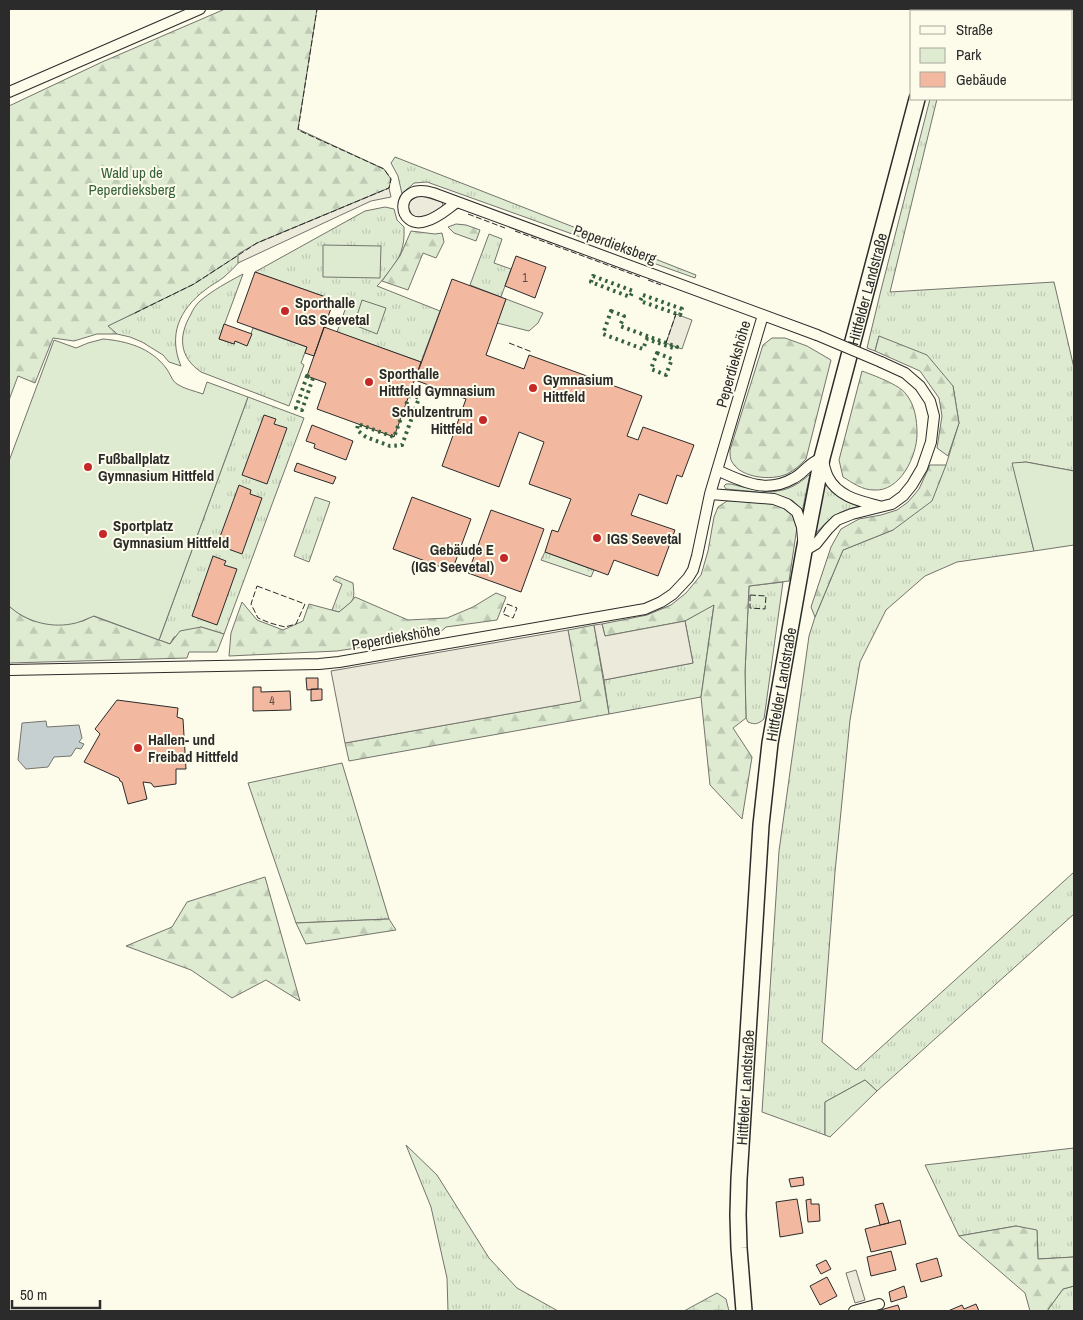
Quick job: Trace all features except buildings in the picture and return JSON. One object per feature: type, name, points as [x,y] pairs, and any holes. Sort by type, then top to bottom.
[{"type":"main road","name":"Hittfelder Landstraße","points":[[744,1311],[739,1248],[739,1179],[761,825],[770,743],[822,458],[917,100]]},
{"type":"main road","name":"Hittfelder Landstraße","points":[[743,1284],[751,1311]]},
{"type":"street","points":[[9,92],[200,9]]},
{"type":"street","name":"Peperdieksberg","points":[[457,202],[435,218],[424,222],[408,219],[403,207],[403,201],[408,195],[416,191],[425,190],[763,315]]},
{"type":"street","name":"Peperdiekshöhe","points":[[9,670],[320,664],[645,609],[661,602],[673,594],[688,578],[697,556],[710,494],[763,315],[816,335],[905,373],[920,386],[930,402],[934,416],[931,442],[922,468],[903,496],[892,504],[852,514],[837,520],[816,544],[804,551]]},
{"type":"street","points":[[717,470],[750,484],[775,486],[792,480],[822,458],[828,477],[843,494],[880,507]]},
{"type":"street","points":[[710,494],[774,499],[787,504],[797,512],[800,520],[804,551]]},
{"type":"street","points":[[854,1311],[879,1304]]},
{"type":"green space","name":"Wald up de Peperdieksberg","points":[[225,9],[317,9],[298,129],[384,169],[391,179],[389,188],[257,243],[194,284],[108,326],[117,334],[97,334],[74,341],[53,338],[35,383],[18,376],[9,400],[9,106],[102,62]]},
{"type":"green space","points":[[930,100],[937,100],[890,292],[1054,282],[1074,368],[1074,471],[1026,462],[1013,464],[1034,551],[957,562],[925,576],[886,610],[860,662],[850,720],[835,872],[822,1042],[856,1070],[1074,872],[1074,914],[877,1091],[865,1080],[825,1102],[825,1135],[762,1112],[779,851],[809,636],[843,550],[893,530],[946,465],[959,423],[953,386],[879,336],[875,351],[867,348]]},
{"type":"green space","points":[[395,157],[696,275],[695,278],[427,182],[414,183],[402,194],[398,176],[391,163]]},
{"type":"green space","points":[[385,207],[394,209],[397,220],[404,227],[404,241],[396,262],[377,286],[440,311],[421,362],[337,332],[349,299],[334,300],[255,272],[365,211]]},
{"type":"green space","points":[[456,224],[480,230],[476,241],[454,233],[448,227]]},
{"type":"green space","points":[[411,231],[442,233],[444,242],[436,258],[423,253],[408,290],[382,281],[400,256]]},
{"type":"green space","points":[[489,234],[502,239],[494,263],[511,269],[501,297],[470,285]]},
{"type":"green space","points":[[257,243],[222,279],[207,288],[188,306],[178,324],[176,334],[177,355],[181,366],[169,362],[163,355],[142,342],[117,334],[107,326],[135,313]]},
{"type":"green space","points":[[323,245],[381,246],[380,278],[323,277]]},
{"type":"green space","points":[[243,274],[219,339],[234,344],[235,341],[247,345],[253,328],[307,347],[301,363],[304,365],[289,406],[201,372],[188,360],[185,353],[183,346],[184,330],[195,307],[210,293]]},
{"type":"green space","points":[[506,299],[543,313],[538,323],[529,331],[497,323]]},
{"type":"green space","points":[[362,300],[386,308],[377,334],[354,325]]},
{"type":"green space","points":[[879,336],[927,355],[953,386],[959,423],[948,456],[937,448],[942,416],[939,398],[920,371],[875,351]]},
{"type":"green space","points":[[772,338],[785,338],[807,346],[831,360],[806,459],[787,474],[773,477],[757,477],[742,472],[736,467],[732,462],[730,450],[763,345]]},
{"type":"green space","name":"Sportplatz Gymnasium Hittfeld","points":[[103,339],[130,344],[153,355],[160,361],[174,381],[183,387],[203,394],[207,382],[248,397],[159,640],[94,616],[71,624],[46,624],[22,616],[9,606],[9,461],[54,340],[76,348]]},
{"type":"green space","points":[[862,371],[886,381],[903,391],[912,403],[916,418],[916,443],[910,462],[899,479],[883,489],[866,489],[843,477],[839,460]]},
{"type":"green space","points":[[248,397],[304,418],[224,634],[201,627],[174,637],[170,644],[159,640]]},
{"type":"green space","points":[[1026,462],[1074,471],[1074,545],[1034,551],[1012,463]]},
{"type":"green space","points":[[930,465],[946,465],[932,501],[893,530],[843,550],[815,617],[811,607],[831,547],[841,529],[859,519],[897,510],[908,502],[919,489]]},
{"type":"green space","points":[[810,474],[802,512],[789,499],[758,492],[726,489],[724,486],[731,484],[763,491],[782,490],[800,482]]},
{"type":"green space","points":[[824,483],[841,498],[861,506],[846,510],[835,516],[815,534]]},
{"type":"green space","points":[[315,497],[330,502],[309,562],[294,556]]},
{"type":"green space","points":[[742,500],[772,503],[785,509],[794,516],[797,527],[789,581],[749,586],[745,672],[746,718],[733,728],[752,757],[742,819],[710,785],[701,697],[714,605],[685,621],[605,636],[602,624],[647,615],[671,605],[686,593],[701,575],[718,507],[727,501]]},
{"type":"green space","points":[[545,552],[594,570],[591,577],[541,560]]},
{"type":"green space","points":[[336,576],[353,583],[354,589],[352,600],[339,612],[332,610],[342,584],[333,580]]},
{"type":"green space","points":[[783,582],[764,719],[753,724],[748,722],[746,718],[745,672],[749,586]]},
{"type":"green space","points":[[496,593],[506,597],[497,620],[446,627],[436,636],[337,651],[229,656],[231,633],[242,602],[257,620],[283,630],[303,621],[309,604],[339,612],[355,597],[408,620],[447,618],[473,607]]},
{"type":"green space","points":[[714,604],[701,697],[609,714],[604,680],[693,663],[685,621]]},
{"type":"green space","points":[[9,606],[33,621],[83,621],[93,616],[170,644],[180,631],[201,627],[224,634],[217,652],[189,652],[187,658],[9,663]]},
{"type":"green space","points":[[594,625],[609,714],[349,761],[345,743],[580,701],[568,630]]},
{"type":"green space","points":[[342,763],[389,919],[296,923],[248,783]]},
{"type":"green space","points":[[265,877],[300,1001],[266,980],[232,998],[191,970],[126,946],[172,927],[187,902]]},
{"type":"green space","points":[[389,919],[396,930],[306,944],[296,923]]},
{"type":"green space","points":[[865,1080],[877,1091],[830,1137],[825,1135],[825,1102]]},
{"type":"green space","points":[[406,1145],[437,1175],[489,1258],[517,1288],[558,1311],[448,1311],[447,1278],[431,1207]]},
{"type":"green space","points":[[1074,1148],[1074,1257],[1038,1259],[1037,1231],[1016,1226],[959,1236],[925,1165]]},
{"type":"green space","points":[[1016,1226],[1037,1230],[1038,1259],[1074,1257],[1074,1286],[1063,1289],[1047,1311],[1030,1311],[1025,1293],[959,1236]]},
{"type":"green space","points":[[1074,1286],[1074,1311],[1047,1311],[1063,1289]]},
{"type":"green space","points":[[717,1293],[726,1299],[729,1311],[684,1311]]},
{"type":"shaded area","points":[[389,188],[391,197],[371,201],[238,263],[238,254],[257,243]]},
{"type":"shaded area","points":[[418,196],[442,202],[443,205],[441,208],[419,219],[412,215],[408,207],[410,201]]},
{"type":"shaded area","points":[[676,314],[692,320],[682,349],[666,343]]},
{"type":"shaded area","points":[[685,621],[693,663],[604,680],[594,625],[602,624],[605,636]]},
{"type":"shaded area","points":[[568,630],[581,701],[345,743],[331,671]]},
{"type":"shaded area","points":[[46,721],[47,727],[79,725],[82,738],[79,742],[84,744],[81,749],[76,748],[71,756],[54,757],[48,767],[26,769],[18,760],[22,723]]},
{"type":"shaded area","points":[[856,1270],[865,1300],[855,1303],[846,1273]]},
{"type":"hedge","points":[[593,276],[633,291],[630,297],[591,282],[593,276]]},
{"type":"hedge","points":[[643,295],[682,309],[680,315],[640,301],[643,295]]},
{"type":"hedge","points":[[611,311],[624,316],[620,326],[677,347],[676,349],[647,339],[643,349],[603,334],[611,311]]},
{"type":"hedge","points":[[657,353],[672,359],[666,375],[651,369],[657,353]]},
{"type":"hedge","points":[[307,376],[313,378],[302,410],[296,408],[307,376]]},
{"type":"hedge","points":[[410,394],[419,398],[402,445],[390,446],[366,437],[357,430],[358,424],[394,437],[410,394]]},
{"type":"fence","points":[[135,313],[194,284],[257,243],[389,188],[391,179],[384,169],[298,130],[317,9]]},
{"type":"fence","points":[[468,214],[505,228]]},
{"type":"fence","points":[[515,231],[640,277]]},
{"type":"fence","points":[[648,280],[661,285]]},
{"type":"fence","points":[[666,343],[676,314]]},
{"type":"fence","points":[[509,343],[532,352]]},
{"type":"fence","points":[[257,586],[305,604],[296,624],[285,627],[258,618],[251,604],[257,586]]},
{"type":"fence","points":[[750,595],[766,596],[765,609],[750,608],[750,595]]},
{"type":"fence","points":[[507,604],[517,608],[513,618],[503,614],[507,604]]},
{"type":"place","name":"Sporthalle IGS Seevetal","points":[[285,311]]},
{"type":"place","name":"Sporthalle Hittfeld Gymnasium","points":[[369,382]]},
{"type":"place","name":"Gymnasium Hittfeld","points":[[533,388]]},
{"type":"place","name":"Schulzentrum Hittfeld","points":[[483,420]]},
{"type":"place","name":"Fußballplatz Gymnasium Hittfeld","points":[[88,467]]},
{"type":"place","name":"Sportplatz Gymnasium Hittfeld","points":[[103,534]]},
{"type":"place","name":"IGS Seevetal","points":[[597,538]]},
{"type":"place","name":"Gebäude E (IGS Seevetal)","points":[[504,558]]},
{"type":"place","name":"Hallen- und Freibad Hittfeld","points":[[138,748]]}]
